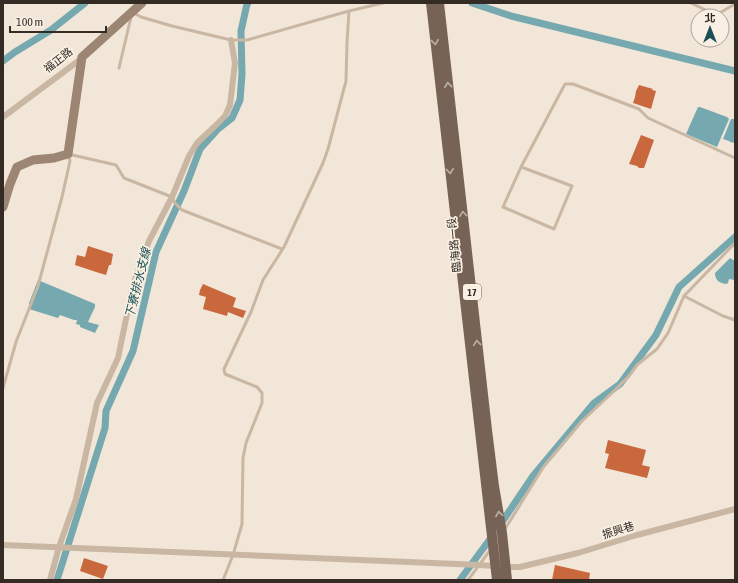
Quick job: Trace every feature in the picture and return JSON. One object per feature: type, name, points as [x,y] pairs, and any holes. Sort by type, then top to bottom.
[{"type":"main road","name":"臨海路一段","points":[[431,3],[461,276],[493,542],[496,580]]},
{"type":"main road","name":"臨海路一段","points":[[439,3],[487,430],[502,533],[507,580]]},
{"type":"street","name":"福正路","points":[[3,117],[77,62],[142,3]]},
{"type":"street","points":[[50,580],[59,547],[76,499],[97,403],[118,358],[133,285],[149,241],[172,197],[189,156],[197,143],[225,116],[230,105],[235,64],[231,40]]},
{"type":"street","points":[[3,207],[17,167],[33,160],[54,158],[68,154],[82,57]]},
{"type":"street","name":"振興巷","points":[[3,545],[520,567],[578,553],[637,535],[735,509]]},
{"type":"lane","points":[[119,68],[132,12],[141,17],[172,26],[231,40],[247,40],[383,3]]},
{"type":"lane","points":[[691,3],[716,15],[735,4]]},
{"type":"lane","points":[[223,580],[233,555],[242,524],[243,458],[246,443],[262,403],[262,393],[257,387],[225,374],[224,369],[251,312],[263,280],[282,249],[323,163],[328,149],[346,81],[347,42],[350,11]]},
{"type":"lane","points":[[522,167],[572,186],[554,229],[503,207],[522,167],[565,84],[573,84],[639,108],[648,118],[735,158]]},
{"type":"lane","points":[[3,388],[16,342],[38,286],[62,197],[70,161],[68,154],[116,165],[124,178],[172,197],[175,203],[182,210],[282,249]]},
{"type":"lane","points":[[468,580],[480,565],[493,542],[502,533],[544,466],[582,421],[629,376],[637,365],[657,349],[668,333],[684,296],[735,243]]},
{"type":"lane","points":[[684,296],[723,316],[735,320]]},
{"type":"water","points":[[698,107],[729,119],[717,147],[686,134]]},
{"type":"water","points":[[731,119],[735,119],[735,143],[723,139]]},
{"type":"water","points":[[730,258],[735,261],[735,280],[729,279],[728,283],[724,284],[719,282],[715,273]]},
{"type":"water","points":[[38,280],[95,304],[88,322],[99,325],[95,333],[80,327],[80,325],[76,324],[77,320],[60,315],[58,318],[29,309],[29,303]]},
{"type":"building","points":[[639,85],[656,91],[651,109],[633,103]]},
{"type":"building","points":[[641,135],[654,140],[644,168],[639,168],[629,164]]},
{"type":"building","points":[[88,246],[113,254],[111,265],[109,265],[106,275],[75,265],[77,255],[85,257]]},
{"type":"building","points":[[203,284],[236,298],[233,307],[246,311],[243,318],[228,312],[227,316],[203,309],[206,297],[199,295]]},
{"type":"building","points":[[608,440],[646,450],[642,465],[650,467],[647,478],[605,468],[609,454],[605,453]]},
{"type":"building","points":[[84,558],[108,566],[103,579],[80,571]]},
{"type":"building","points":[[555,565],[590,573],[589,580],[552,580]]},
{"type":"waterway","points":[[3,61],[51,30],[85,3]]},
{"type":"waterway","name":"下寮排水支線","points":[[57,580],[105,428],[106,411],[133,351],[156,252],[184,191],[200,149],[218,129],[232,118],[240,100],[242,74],[241,31],[248,3]]},
{"type":"waterway","points":[[472,3],[511,16],[735,71]]},
{"type":"waterway","points":[[500,525],[533,476],[594,403],[620,384],[656,335],[679,287],[735,237]]},
{"type":"waterway","points":[[460,580],[493,535]]}]
